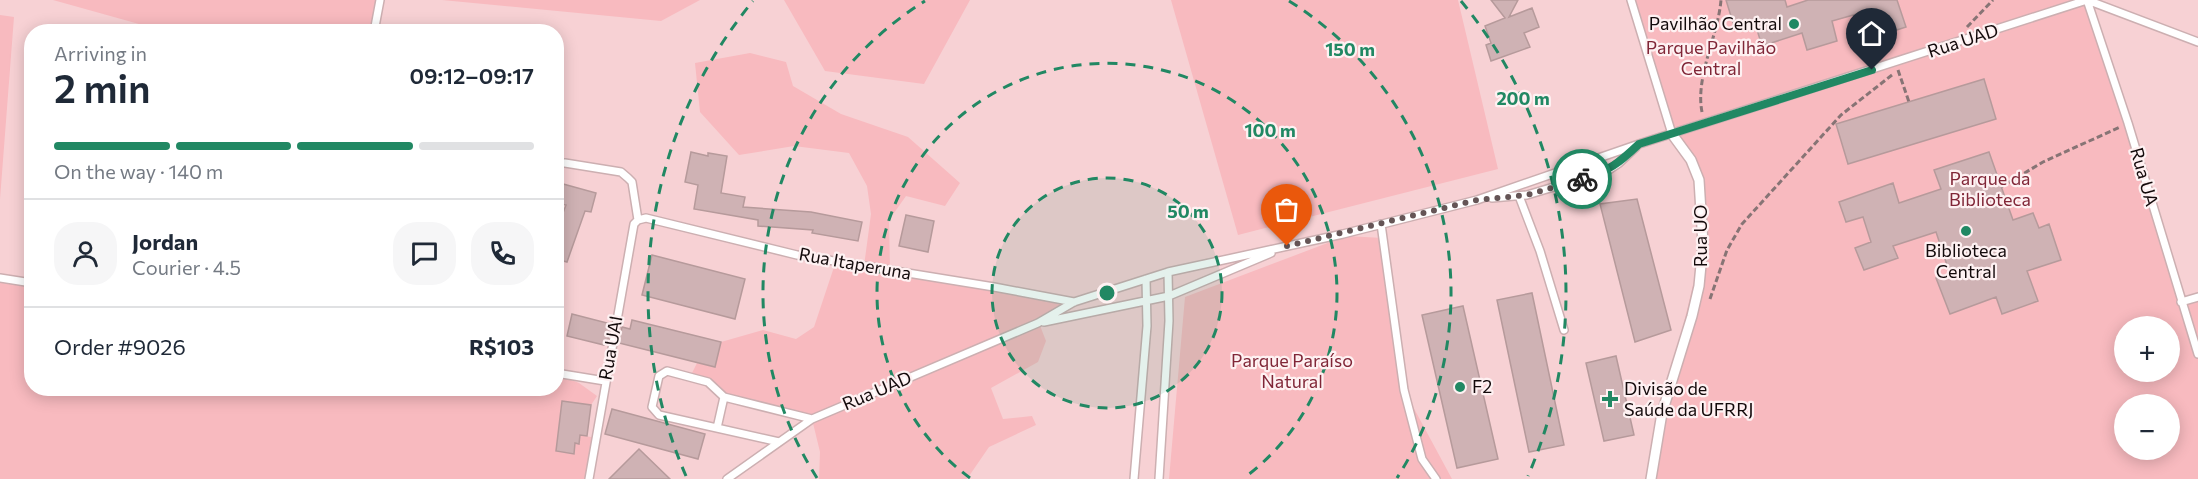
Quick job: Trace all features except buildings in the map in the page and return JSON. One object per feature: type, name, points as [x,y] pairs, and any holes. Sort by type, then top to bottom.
[{"type":"street","name":"Rua UO","points":[[1652,479],[1662,413],[1699,286],[1703,244],[1699,180],[1690,160],[1671,134]]},
{"type":"lane","points":[[376,24],[380,0]]},
{"type":"lane","name":"Rua UO","points":[[1631,0],[1671,134]]},
{"type":"lane","points":[[2087,0],[2198,42]]},
{"type":"lane","name":"Rua UAD","points":[[727,479],[812,419],[1038,323],[1074,302],[1168,272],[1477,200],[1639,144],[2087,0]]},
{"type":"lane","name":"Rua UA","points":[[2087,0],[2128,123],[2198,354]]},
{"type":"lane","points":[[1477,200],[1519,196],[1551,189],[1607,171],[1639,144]]},
{"type":"lane","points":[[564,163],[621,172],[632,182],[638,220]]},
{"type":"lane","points":[[1519,196],[1540,251],[1564,330]]},
{"type":"lane","name":"Rua Itaperuna","points":[[638,220],[646,218],[797,255],[1074,302]]},
{"type":"lane","name":"Rua UAI","points":[[590,479],[605,381],[634,224],[638,220]]},
{"type":"lane","points":[[1381,224],[1404,390],[1422,459],[1436,479]]},
{"type":"lane","name":"Rua UAD","points":[[1038,323],[1169,296],[1287,246]]},
{"type":"lane","points":[[1159,479],[1169,296],[1168,272]]},
{"type":"lane","points":[[0,278],[24,282]]},
{"type":"lane","points":[[1134,479],[1147,326],[1146,279]]},
{"type":"lane","points":[[2181,302],[2198,297]]},
{"type":"lane","points":[[779,442],[659,415],[652,407],[658,376],[667,371],[704,380],[713,385],[724,397],[812,419]]},
{"type":"lane","points":[[564,375],[605,381]]},
{"type":"lane","points":[[717,428],[724,397]]},
{"type":"path","points":[[1704,123],[1700,104],[1701,87],[1720,16],[1721,0]]},
{"type":"path","points":[[1951,45],[1993,0]]},
{"type":"path","points":[[1893,63],[1898,70],[1909,102]]},
{"type":"path","points":[[1692,316],[1700,313],[1706,306],[1727,250],[1742,224],[1841,115],[1898,70]]},
{"type":"path","points":[[2001,187],[2043,162],[2128,123]]},
{"type":"shaded area","points":[[0,0],[2198,0],[2198,479],[0,479]]},
{"type":"green space","points":[[53,0],[380,0],[376,24],[139,24]]},
{"type":"green space","points":[[442,0],[700,0],[661,21]]},
{"type":"green space","points":[[784,0],[970,0],[924,84],[825,71]]},
{"type":"green space","points":[[1171,0],[1458,0],[1498,169],[1238,235]]},
{"type":"green space","name":"Parque da Biblioteca","points":[[1631,0],[2087,0],[2181,301],[2198,296],[2198,479],[1655,479],[1662,413],[1703,244],[1699,180],[1672,134]]},
{"type":"green space","points":[[0,15],[14,17],[0,199]]},
{"type":"green space","points":[[750,53],[786,62],[793,86],[841,114],[908,137],[960,183],[945,206],[906,196],[889,220],[890,270],[1074,302],[1039,323],[1046,341],[1038,362],[991,388],[1003,419],[1032,416],[1036,425],[989,447],[967,479],[819,479],[820,452],[812,419],[724,397],[713,385],[690,377],[697,363],[715,367],[721,342],[763,330],[796,339],[814,327],[836,261],[864,266],[871,214],[867,186],[849,153],[794,146],[739,155],[700,112],[695,63]]},
{"type":"green space","name":"Parque Paraíso Natural","points":[[1346,236],[1383,238],[1404,390],[1452,479],[1169,479],[1185,297]]},
{"type":"green space","points":[[0,278],[24,282],[24,396],[564,396],[564,377],[579,383],[597,396],[591,405],[562,402],[556,451],[573,454],[575,443],[579,443],[580,435],[596,438],[589,479],[0,479]]},
{"type":"way so far","points":[[1287,246],[1477,200],[1527,195],[1582,179]]},
{"type":"place","name":"Pavilhão Central","points":[[1794,24]]},
{"type":"place","name":"Biblioteca Central","points":[[1966,231]]},
{"type":"place","name":"F2","points":[[1460,387]]},
{"type":"place","name":"Divisão de Saúde da UFRRJ","points":[[1610,399]]},
{"type":"route","points":[[1582,179],[1607,171],[1639,144],[1872,70]]},
{"type":"park label","name":"Parque Pavilhão Central","points":[[1711,58]]}]
